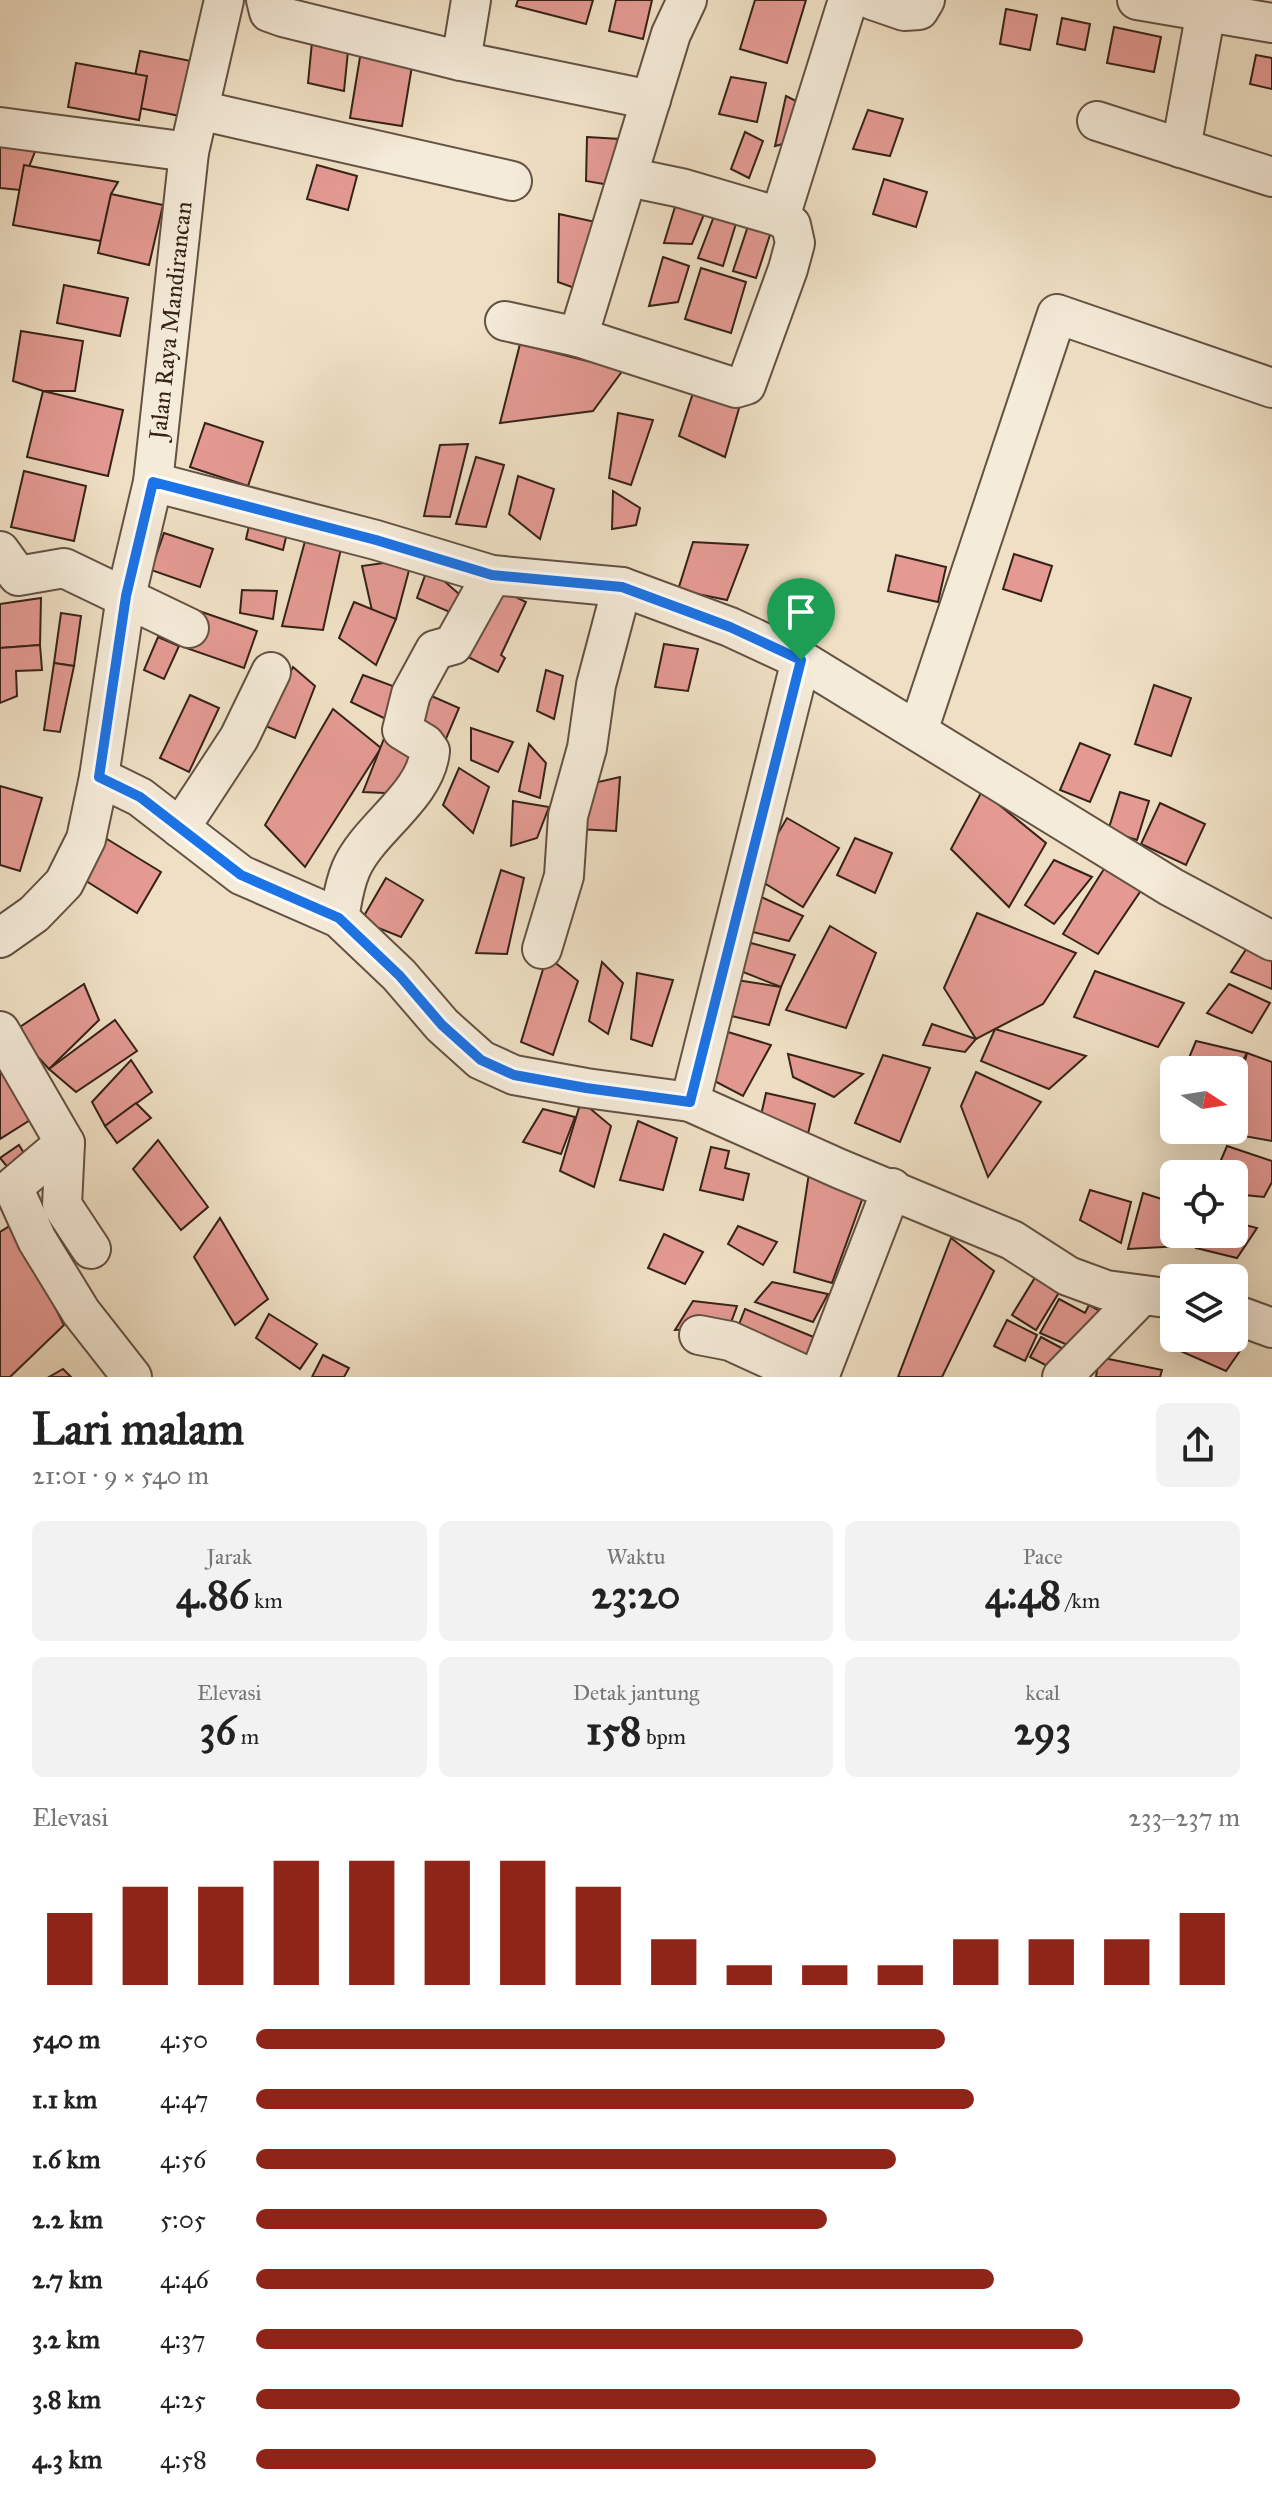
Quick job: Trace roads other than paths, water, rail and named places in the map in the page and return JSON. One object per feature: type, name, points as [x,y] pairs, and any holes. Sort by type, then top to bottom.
[{"type":"street","name":"Jalan Raya Mandirancan","points":[[0,938],[34,914],[64,883],[86,839],[99,777],[126,596],[153,482],[189,152],[224,0]]},
{"type":"street","points":[[266,0],[269,12],[283,17],[461,61],[651,100]]},
{"type":"street","points":[[461,61],[471,0]]},
{"type":"street","points":[[578,337],[651,100],[671,17],[687,0]]},
{"type":"street","points":[[780,217],[848,0]]},
{"type":"street","points":[[872,0],[904,11],[919,10],[925,0]]},
{"type":"street","points":[[1137,0],[1207,6],[1272,23]]},
{"type":"street","points":[[1181,148],[1207,6]]},
{"type":"street","points":[[199,110],[512,181]]},
{"type":"street","points":[[1097,121],[1272,177]]},
{"type":"street","points":[[0,127],[189,152]]},
{"type":"street","points":[[505,321],[578,337],[736,388],[746,385],[795,243],[791,225],[780,217],[681,188],[628,177]]},
{"type":"street","points":[[918,731],[1057,314],[1272,388]]},
{"type":"street","points":[[153,482],[376,540],[492,575],[622,587],[730,627],[801,660],[1171,887],[1272,941]]},
{"type":"street","points":[[0,551],[18,576],[64,568],[189,628]]},
{"type":"street","points":[[339,918],[352,867],[380,827],[401,809],[429,762],[430,751],[425,744],[402,730],[411,694],[435,650],[453,645],[492,575]]},
{"type":"street","points":[[542,949],[564,876],[568,816],[587,748],[596,685],[622,587]]},
{"type":"street","points":[[690,1102],[801,660]]},
{"type":"street","points":[[180,828],[239,738],[271,672]]},
{"type":"street","points":[[99,777],[140,797],[241,875],[339,918],[399,975],[442,1025],[481,1060],[514,1075],[690,1102],[840,1169],[1012,1240],[1068,1276],[1106,1290],[1158,1297]]},
{"type":"street","points":[[0,1031],[65,1143],[62,1205],[91,1249]]},
{"type":"street","points":[[65,1143],[7,1191],[81,1312],[132,1377]]},
{"type":"street","points":[[819,1377],[892,1188]]},
{"type":"street","points":[[1062,1377],[1158,1297]]},
{"type":"street","points":[[1248,1319],[1272,1328]]},
{"type":"street","points":[[699,1335],[730,1341],[809,1377]]}]
